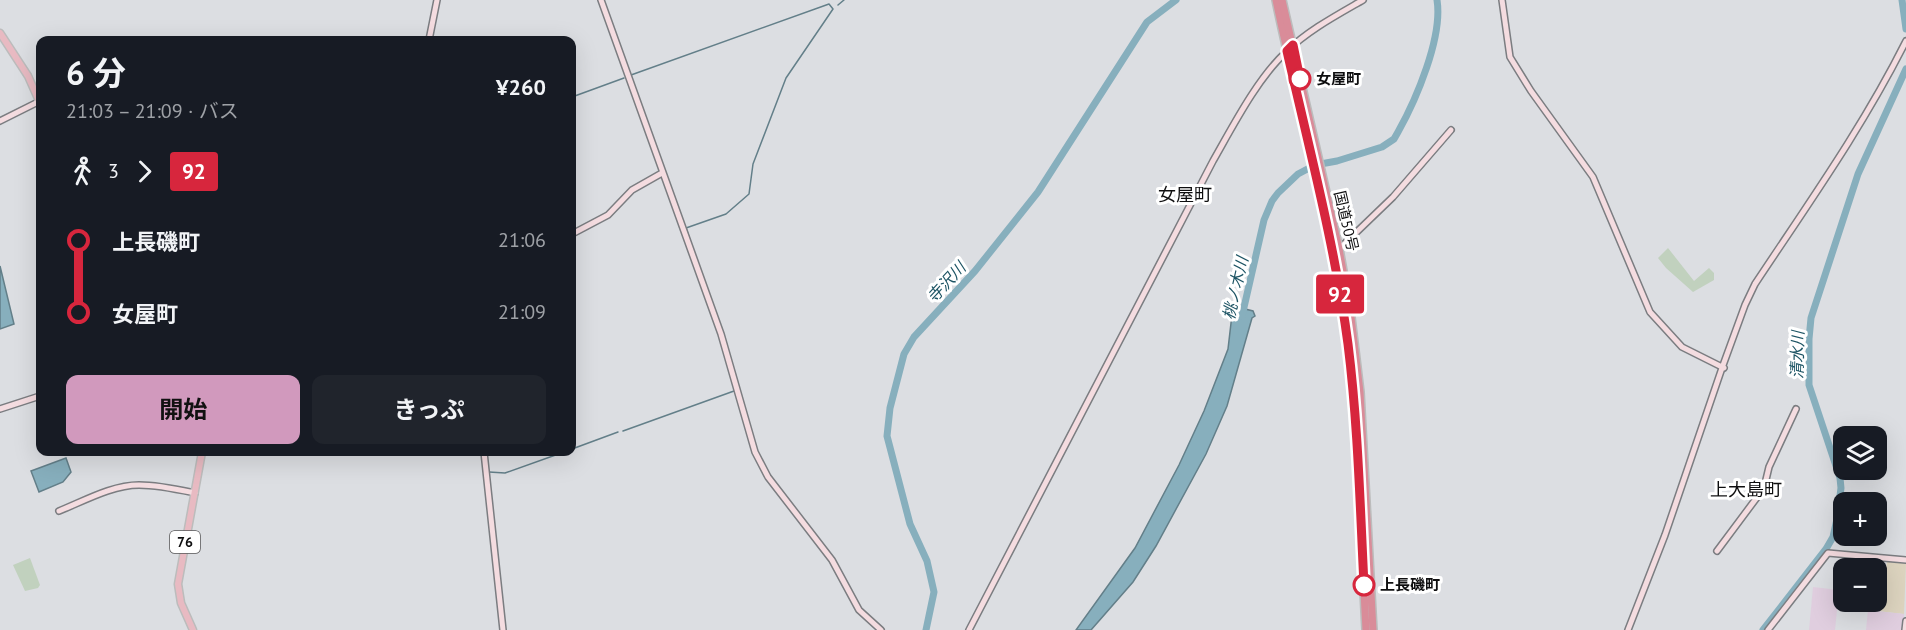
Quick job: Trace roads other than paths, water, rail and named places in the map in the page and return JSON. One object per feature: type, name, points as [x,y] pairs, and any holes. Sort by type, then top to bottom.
[{"type":"highway","name":"国道50号","points":[[1276,0],[1290,48]]},
{"type":"highway","name":"国道50号","points":[[1282,0],[1336,268],[1353,385],[1366,630]]},
{"type":"highway","name":"国道50号","points":[[1321,187],[1339,249],[1360,392],[1373,630]]},
{"type":"main road","points":[[0,33],[36,94]]},
{"type":"main road","name":"76","points":[[193,630],[181,603],[178,584],[201,456]]},
{"type":"street","points":[[430,36],[437,0]]},
{"type":"street","points":[[601,0],[721,334],[761,466],[832,560],[860,609],[881,630]]},
{"type":"street","points":[[969,630],[1213,160],[1252,96],[1290,48],[1363,0]]},
{"type":"street","points":[[1502,0],[1510,57],[1531,91],[1593,177],[1650,312],[1682,347],[1723,368]]},
{"type":"street","points":[[1628,630],[1755,284],[1838,160],[1886,81],[1906,41]]},
{"type":"street","points":[[0,121],[36,104]]},
{"type":"street","points":[[1339,249],[1393,197],[1451,130]]},
{"type":"street","points":[[576,232],[608,216],[632,190],[662,173]]},
{"type":"street","points":[[0,409],[36,397]]},
{"type":"street","points":[[1717,551],[1764,488],[1769,467],[1796,409]]},
{"type":"street","points":[[484,456],[503,630]]},
{"type":"street","points":[[59,511],[117,489],[138,485],[195,493]]},
{"type":"street","points":[[1768,630],[1828,553],[1906,560]]},
{"type":"street","points":[[1905,630],[1906,621]]},
{"type":"water","points":[[0,266],[14,324],[0,329]]},
{"type":"water","points":[[1233,306],[1253,311],[1255,316],[1252,318],[1227,406],[1206,454],[1156,546],[1133,582],[1091,630],[1076,630],[1135,548],[1179,465],[1204,411],[1228,349]]},
{"type":"water","points":[[66,458],[71,472],[63,482],[39,492],[31,471]]},
{"type":"waterway","points":[[838,5],[844,0]]},
{"type":"waterway","name":"寺沢川","points":[[926,630],[934,592],[927,561],[910,524],[887,436],[890,408],[904,354],[914,337],[975,271],[1038,192],[1147,22],[1176,0]]},
{"type":"waterway","name":"桃ノ木川","points":[[1242,316],[1264,220],[1278,193],[1298,174],[1315,165],[1337,161],[1382,147],[1394,139],[1413,103],[1432,50],[1438,15],[1437,0]]},
{"type":"waterway","name":"清水川","points":[[1902,0],[1906,29]]},
{"type":"waterway","points":[[631,75],[829,4],[833,9],[786,78],[753,164],[749,194],[726,214],[686,228],[697,261]]},
{"type":"waterway","name":"清水川","points":[[1763,630],[1833,537],[1841,488],[1840,478],[1809,385],[1811,318],[1858,174],[1906,69]]},
{"type":"waterway","points":[[576,96],[624,78]]},
{"type":"waterway","points":[[735,373],[738,384]]},
{"type":"waterway","points":[[623,431],[734,391]]},
{"type":"waterway","points":[[576,448],[618,432]]},
{"type":"waterway","points":[[489,472],[505,473],[553,456]]},
{"type":"place","name":"女屋町","points":[[1300,79]]},
{"type":"place","name":"上長磯町","points":[[1364,585]]},
{"type":"district","name":"女屋町","points":[[1185,195]]},
{"type":"district","name":"上大島町","points":[[1746,490]]}]
